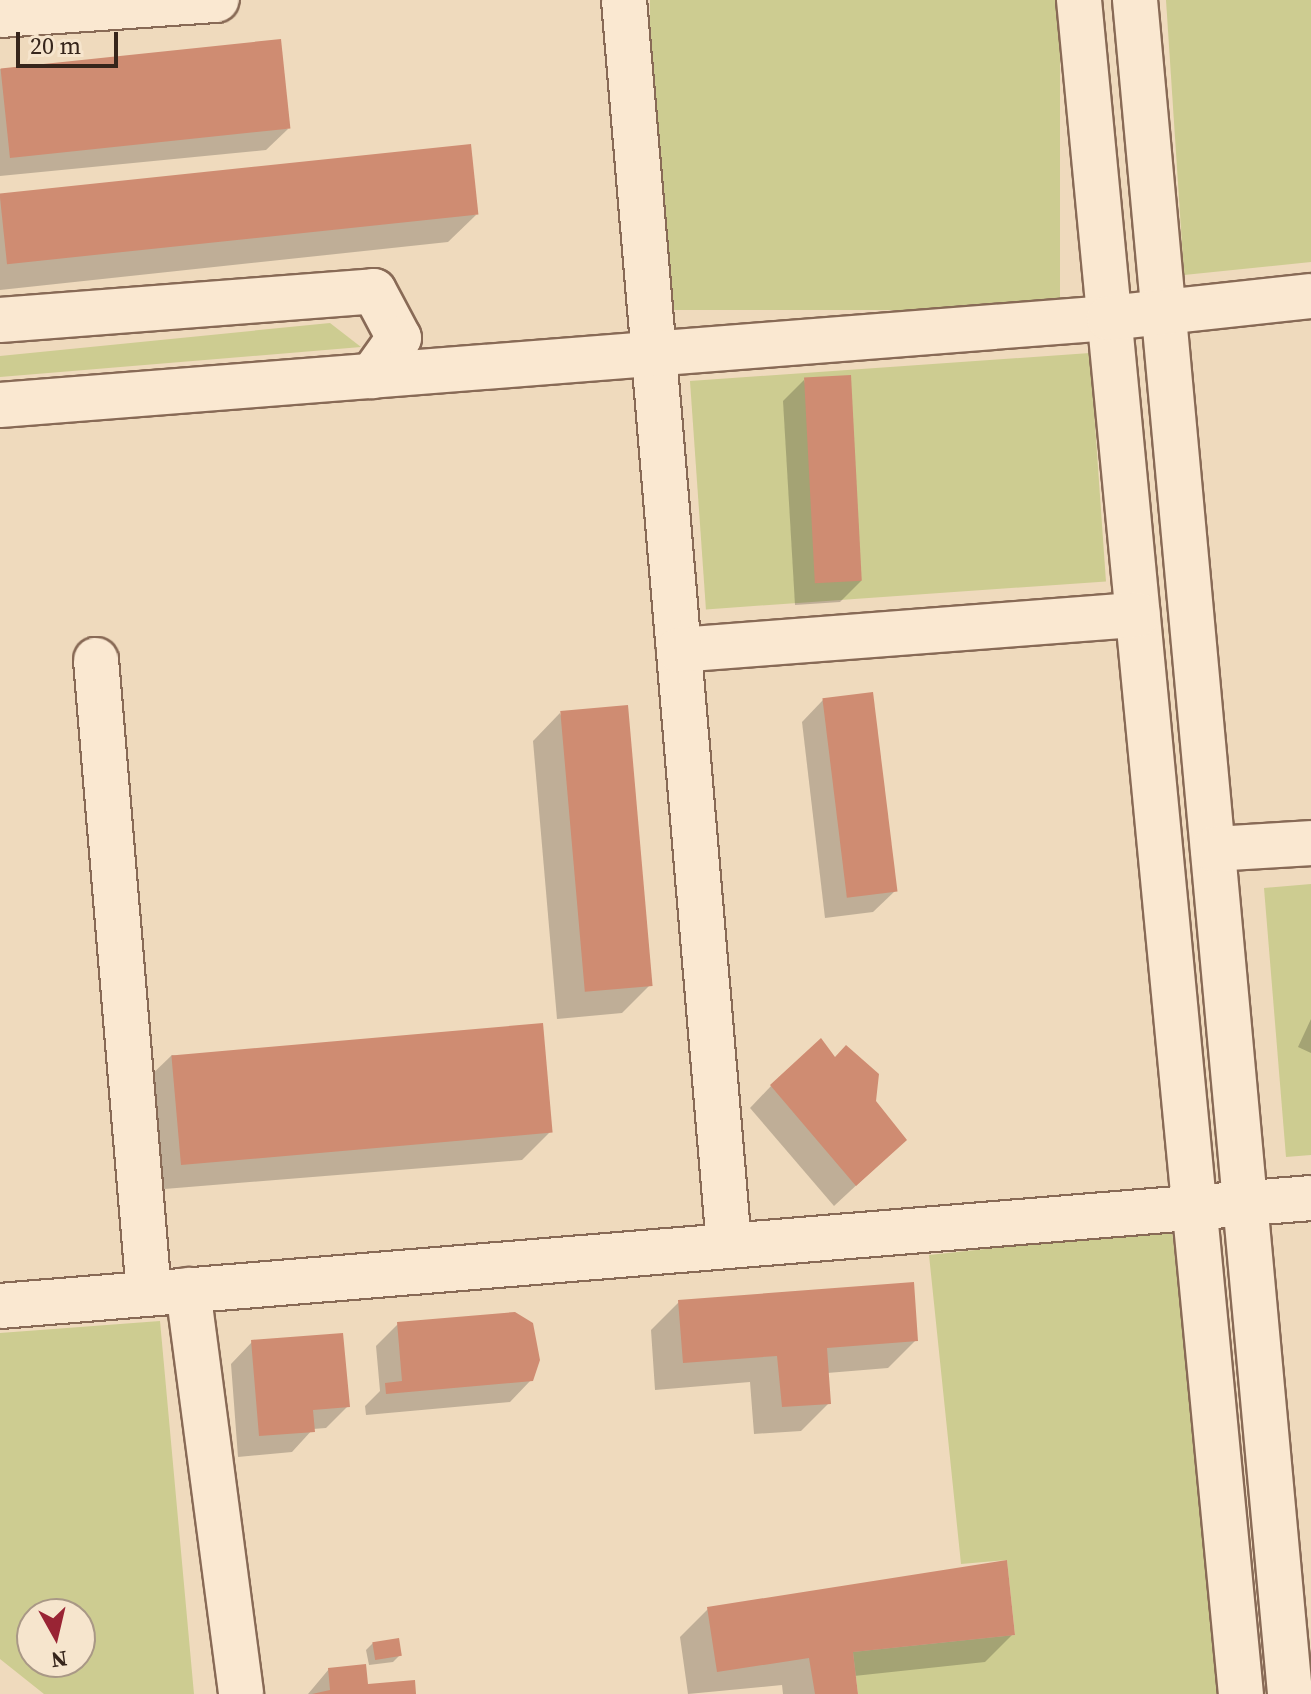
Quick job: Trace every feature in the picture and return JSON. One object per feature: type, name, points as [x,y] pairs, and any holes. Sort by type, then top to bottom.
[{"type":"lane","points":[[0,15],[216,0]]},
{"type":"lane","points":[[624,0],[729,1245]]},
{"type":"lane","points":[[1079,0],[1241,1694]]},
{"type":"lane","points":[[1135,0],[1290,1694]]},
{"type":"lane","points":[[0,320],[374,291],[399,338],[372,376]]},
{"type":"lane","points":[[0,405],[1164,314],[1311,296]]},
{"type":"lane","points":[[679,650],[1138,615]]},
{"type":"lane","points":[[96,660],[168,1292],[241,1694]]},
{"type":"lane","points":[[1213,849],[1311,843]]},
{"type":"lane","points":[[0,1292],[0,1306],[1311,1198]]},
{"type":"shaded area","points":[[650,0],[1060,0],[1060,310],[650,310]]},
{"type":"shaded area","points":[[1166,0],[1311,0],[1311,262],[1184,275]]},
{"type":"shaded area","points":[[330,323],[361,347],[0,377],[0,356]]},
{"type":"shaded area","points":[[1090,353],[1106,581],[706,609],[690,381]]},
{"type":"shaded area","points":[[1311,884],[1311,1155],[1286,1157],[1264,888]]},
{"type":"shaded area","points":[[1172,1229],[1221,1694],[858,1694],[853,1652],[1015,1635],[1007,1560],[961,1564],[929,1255]]},
{"type":"shaded area","points":[[160,1321],[194,1694],[44,1694],[24,1678],[96,1678],[96,1598],[16,1598],[16,1672],[0,1659],[0,1333]]},
{"type":"building","points":[[281,39],[290,129],[10,158],[1,68]]},
{"type":"building","points":[[471,144],[478,215],[7,264],[0,194]]},
{"type":"building","points":[[851,375],[862,581],[815,583],[804,377]]},
{"type":"building","points":[[873,692],[897,892],[847,898],[822,698]]},
{"type":"building","points":[[628,705],[653,986],[585,992],[560,711]]},
{"type":"building","points":[[543,1023],[553,1133],[181,1165],[171,1056]]},
{"type":"building","points":[[821,1038],[835,1057],[846,1045],[879,1074],[876,1101],[907,1140],[856,1186],[770,1085]]},
{"type":"building","points":[[914,1282],[918,1341],[827,1348],[831,1404],[782,1407],[777,1356],[683,1363],[678,1300]]},
{"type":"building","points":[[515,1312],[533,1323],[540,1360],[533,1381],[386,1394],[385,1383],[402,1381],[397,1322]]},
{"type":"building","points":[[343,1333],[350,1407],[313,1410],[315,1432],[259,1436],[251,1340]]},
{"type":"building","points":[[1007,1560],[1015,1635],[853,1652],[858,1694],[815,1694],[809,1658],[717,1672],[707,1607]]},
{"type":"building","points":[[399,1638],[402,1656],[375,1660],[372,1642]]},
{"type":"building","points":[[366,1664],[368,1684],[415,1680],[416,1694],[312,1694],[330,1690],[328,1668]]}]
